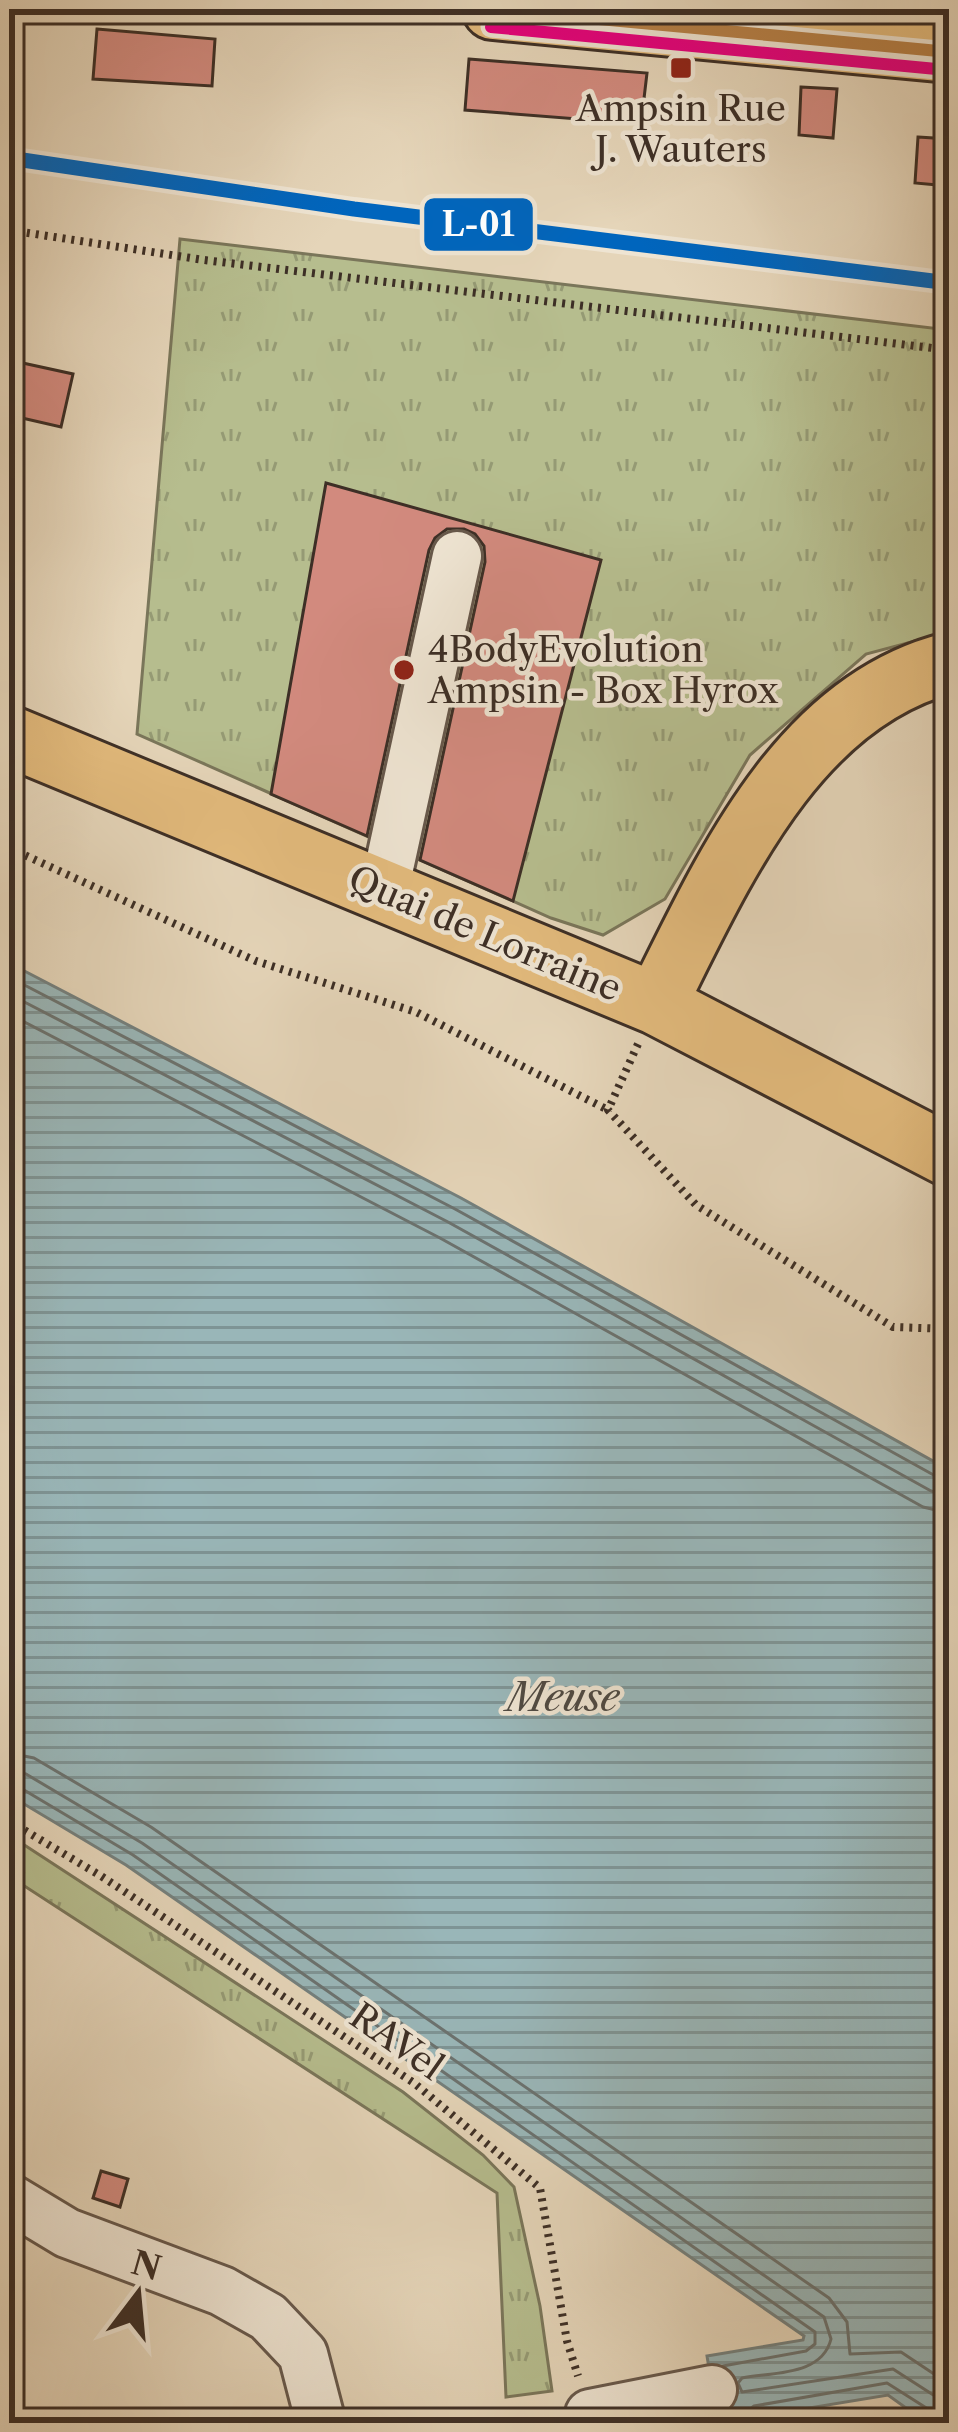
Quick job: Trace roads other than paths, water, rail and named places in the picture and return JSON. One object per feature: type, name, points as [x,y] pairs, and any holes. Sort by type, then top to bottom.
[{"type":"main road","points":[[493,9],[949,52]]},
{"type":"main road","points":[[656,1004],[713,891],[783,776],[844,716],[923,670],[949,663]]},
{"type":"main road","name":"Quai de Lorraine","points":[[9,736],[656,1004],[949,1156]]},
{"type":"lane","points":[[383,891],[457,556]]},
{"type":"lane","points":[[9,2198],[67,2233],[222,2291],[268,2318],[303,2354],[321,2423]]},
{"type":"lane","points":[[590,2414],[712,2390]]},
{"type":"water","name":"Meuse","points":[[9,963],[461,1198],[949,1470],[949,2423],[927,2423],[888,2395],[718,2423],[707,2356],[803,2340],[804,2336],[126,1865],[9,1795]]},
{"type":"place","name":"Ampsin Rue J. Wauters","points":[[681,68]]},
{"type":"place","name":"4BodyEvolution Ampsin - Box Hyrox","points":[[404,670]]}]
